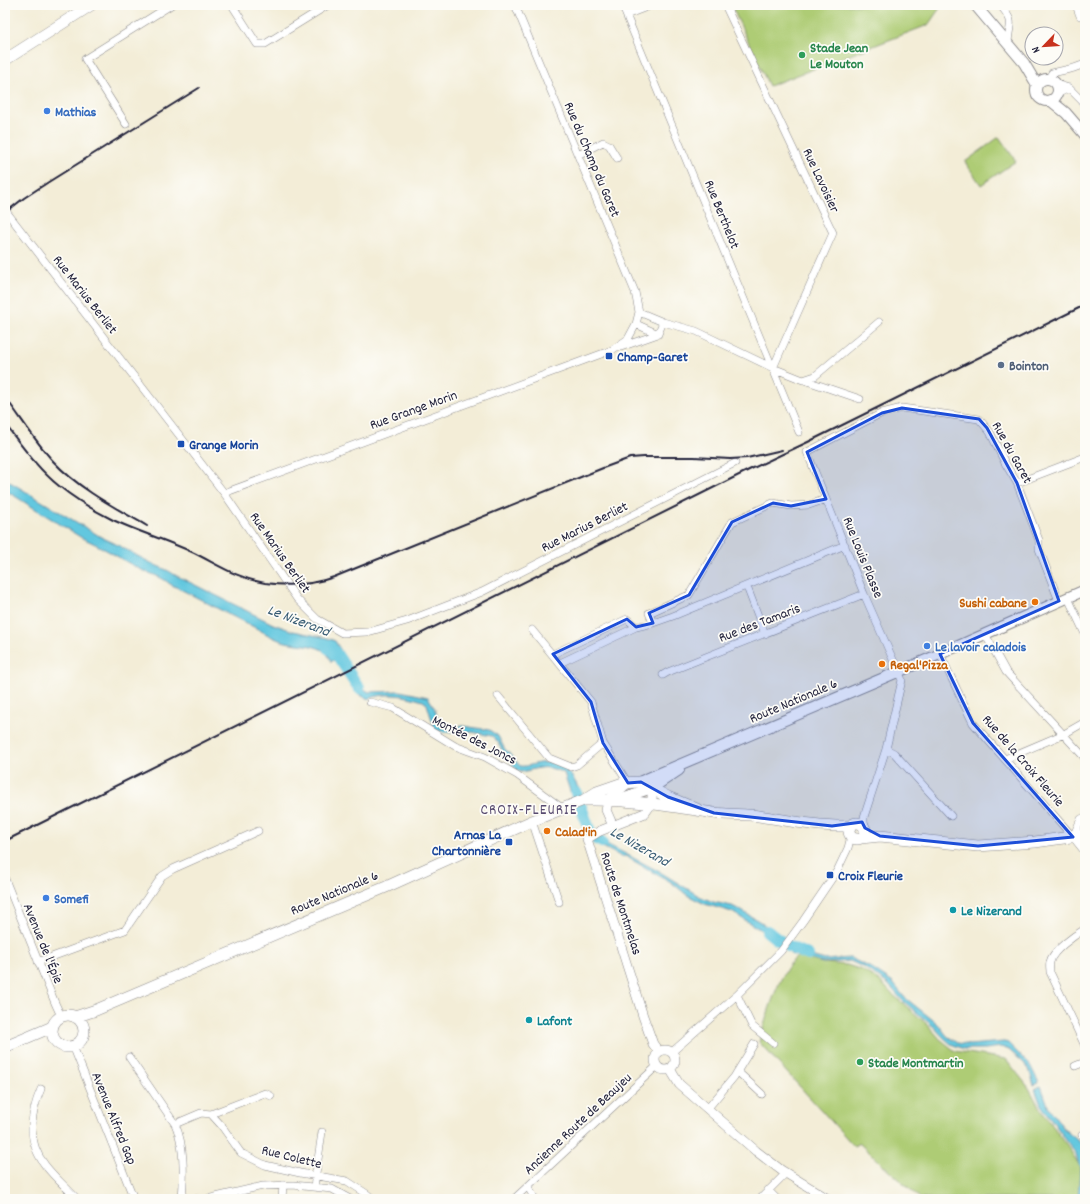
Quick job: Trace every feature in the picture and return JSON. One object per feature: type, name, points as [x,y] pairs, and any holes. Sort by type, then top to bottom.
[{"type":"main road","points":[[5,60],[17,48],[77,5]]},
{"type":"main road","points":[[5,51],[17,48],[91,5]]},
{"type":"main road","points":[[975,5],[1024,63],[1050,87],[1066,113],[1085,135]]},
{"type":"main road","name":"Route Nationale 6","points":[[74,1016],[96,1010],[386,886],[578,802],[597,792],[633,782],[698,756],[940,654],[1085,590]]},
{"type":"main road","name":"Route Nationale 6","points":[[578,802],[613,799],[652,788],[698,756]]},
{"type":"main road","points":[[633,782],[652,788],[668,797],[697,809]]},
{"type":"main road","points":[[613,799],[697,809],[714,813],[757,816],[832,826],[858,830],[880,836],[978,846],[1036,842],[1085,834]]},
{"type":"main road","name":"Route Nationale 6","points":[[83,1026],[96,1010]]},
{"type":"main road","points":[[61,1016],[74,1016],[83,1026],[83,1036],[73,1046],[63,1046],[55,1041],[52,1032],[57,1018],[61,1016]]},
{"type":"main road","points":[[5,1047],[32,1036],[52,1032]]},
{"type":"street","points":[[126,124],[85,59],[171,5]]},
{"type":"street","points":[[232,5],[257,44],[265,44],[328,5]]},
{"type":"street","name":"Rue du Champ du Garet","points":[[515,5],[635,292],[639,312],[636,324]]},
{"type":"street","name":"Rue Berthelot","points":[[622,5],[799,432]]},
{"type":"street","points":[[626,15],[652,5]]},
{"type":"street","name":"Rue Lavoisier","points":[[725,5],[833,233],[773,368]]},
{"type":"street","points":[[1000,5],[1010,17],[1011,28],[1008,35],[1008,43]]},
{"type":"street","points":[[1076,5],[1080,16]]},
{"type":"street","points":[[1085,64],[1062,71],[1058,74],[1050,87],[1069,88],[1085,104]]},
{"type":"street","points":[[578,155],[603,142],[609,145],[617,158]]},
{"type":"street","name":"Rue Marius Berliet","points":[[5,210],[224,493],[297,600],[317,619],[342,633],[368,632],[407,621],[482,592],[735,463]]},
{"type":"street","points":[[639,312],[663,322],[696,331],[773,368],[803,380],[860,399]]},
{"type":"street","points":[[636,324],[658,334],[663,322]]},
{"type":"street","points":[[803,380],[815,376],[879,322]]},
{"type":"street","name":"Rue Grange Morin","points":[[612,350],[628,339],[636,324]]},
{"type":"street","name":"Rue Grange Morin","points":[[224,493],[658,334]]},
{"type":"street","name":"Rue du Garet","points":[[807,452],[882,413],[902,408],[979,419],[990,432],[1005,463],[1017,483],[1039,540],[1039,549],[1064,600],[1085,634]]},
{"type":"street","name":"Rue Louis Plasse","points":[[807,452],[864,594],[899,671]]},
{"type":"street","points":[[1017,483],[1085,457]]},
{"type":"street","points":[[652,623],[649,613],[690,595],[732,522],[773,503],[791,506],[809,505],[826,499]]},
{"type":"street","points":[[560,663],[636,627],[652,623],[747,586],[845,545]]},
{"type":"street","points":[[747,586],[765,634]]},
{"type":"street","name":"Rue des Tamaris","points":[[663,675],[864,594]]},
{"type":"street","points":[[553,654],[627,619],[636,627]]},
{"type":"street","points":[[532,630],[591,702],[603,742],[633,782],[613,799],[606,810],[614,826]]},
{"type":"street","points":[[985,634],[1006,672],[1085,758]]},
{"type":"street","name":"Rue de la Croix Fleurie","points":[[940,654],[972,723],[1006,759],[1073,836],[1085,852]]},
{"type":"street","points":[[672,1052],[737,995],[781,951],[837,871],[858,830],[886,749],[902,680],[899,671]]},
{"type":"street","points":[[498,696],[549,758],[571,767],[577,765],[603,742]]},
{"type":"street","name":"Montée des Joncs","points":[[370,702],[393,708],[454,746],[485,757],[517,775],[562,808]]},
{"type":"street","points":[[1006,759],[1064,734],[1085,722]]},
{"type":"street","points":[[886,749],[894,753],[951,816]]},
{"type":"street","points":[[652,788],[652,803]]},
{"type":"street","name":"Route de Montmelas","points":[[652,803],[644,813],[600,831],[587,839],[643,1016],[654,1044],[659,1052]]},
{"type":"street","points":[[1073,836],[1085,816]]},
{"type":"street","points":[[532,821],[559,902]]},
{"type":"street","points":[[38,962],[125,930],[162,876],[173,869],[258,831]]},
{"type":"street","name":"Avenue de l'Épie","points":[[5,879],[61,1016]]},
{"type":"street","points":[[1085,929],[1068,940],[1050,961],[1050,972],[1085,1046]]},
{"type":"street","points":[[737,995],[752,1026],[773,1043]]},
{"type":"street","points":[[708,1108],[738,1072],[754,1044]]},
{"type":"street","name":"Avenue Alfred Gap","points":[[73,1046],[134,1199]]},
{"type":"street","points":[[665,1050],[672,1052],[675,1062],[670,1069],[663,1070],[657,1066],[655,1058],[659,1052],[665,1050]]},
{"type":"street","points":[[129,1057],[175,1124],[180,1134],[183,1173],[182,1198],[198,1199]]},
{"type":"street","points":[[1075,1066],[1085,1062]]},
{"type":"street","name":"Ancienne Route de Beaujeu","points":[[514,1199],[657,1066]]},
{"type":"street","points":[[670,1069],[678,1084],[708,1108],[730,1129],[786,1173],[828,1199]]},
{"type":"street","points":[[738,1072],[762,1094]]},
{"type":"street","points":[[41,1089],[34,1104],[32,1128],[35,1148],[44,1165],[77,1199]]},
{"type":"street","points":[[175,1124],[201,1113],[211,1114],[265,1093],[271,1096]]},
{"type":"street","name":"Rue Colette","points":[[211,1114],[221,1125],[241,1153],[265,1165],[347,1181],[372,1199]]},
{"type":"street","points":[[314,1187],[322,1132]]},
{"type":"street","points":[[760,1199],[786,1173]]},
{"type":"street","points":[[282,1199],[284,1185]]},
{"type":"street","points":[[207,1199],[263,1186],[284,1185],[332,1189],[350,1199]]},
{"type":"street","points":[[528,1186],[535,1199]]},
{"type":"street","points":[[768,1190],[777,1199]]},
{"type":"highlighted area","points":[[902,408],[979,419],[987,428],[1017,483],[1059,601],[940,654],[973,723],[1073,837],[978,846],[880,836],[865,828],[862,822],[832,826],[714,813],[668,797],[641,782],[628,783],[603,743],[591,702],[553,654],[627,619],[636,627],[653,623],[649,613],[689,595],[732,522],[773,503],[791,506],[826,499],[807,452],[882,413]]},
{"type":"green space","name":"Stade Jean Le Mouton","points":[[731,5],[942,5],[928,25],[769,86]]},
{"type":"green space","points":[[999,137],[1016,161],[981,185],[965,162]]},
{"type":"green space","points":[[798,956],[823,963],[847,965],[862,970],[880,981],[891,993],[928,1025],[940,1039],[955,1051],[1006,1059],[1029,1088],[1041,1110],[1080,1164],[1078,1199],[921,1199],[859,1143],[854,1146],[759,1042],[769,1008],[779,983],[791,963]]},
{"type":"water","points":[[5,479],[101,537],[273,624],[293,631],[335,641],[344,659],[337,658],[331,662],[329,656],[319,648],[286,642],[274,638],[170,584],[167,581],[144,571],[82,538],[5,490]]},
{"type":"water","points":[[350,674],[362,685],[364,689],[369,692],[400,691],[428,697],[434,707],[441,728],[463,726],[489,730],[498,736],[504,748],[520,766],[548,762],[562,766],[567,770],[575,782],[582,796],[573,800],[564,773],[552,768],[538,768],[521,772],[517,770],[504,754],[498,742],[492,736],[467,731],[445,732],[435,730],[427,704],[423,701],[396,695],[382,695],[369,699],[360,695],[347,676]]},
{"type":"water","points":[[586,810],[590,823],[594,829],[586,833],[580,813]]},
{"type":"water","points":[[598,837],[599,840],[660,872],[699,896],[713,902],[732,906],[740,910],[762,923],[781,940],[778,944],[769,935],[732,912],[705,904],[687,895],[671,882],[625,856],[622,857],[597,844],[593,840]]},
{"type":"water","points":[[796,946],[809,950],[814,957],[825,960],[850,958],[869,967],[893,983],[904,997],[938,1024],[947,1036],[958,1043],[969,1045],[1004,1042],[1008,1043],[1030,1065],[1039,1083],[1034,1085],[1029,1069],[1009,1050],[1001,1047],[964,1049],[951,1044],[934,1027],[902,1000],[888,984],[865,968],[850,961],[823,963],[790,954]]},
{"type":"water","points":[[1041,1086],[1049,1108],[1065,1130],[1083,1145],[1085,1149],[1085,1199],[1078,1199],[1080,1169],[1076,1154],[1041,1105],[1035,1089]]},
{"type":"waterway","name":"Le Nizerand","points":[[328,648],[335,652],[359,688]]},
{"type":"waterway","name":"Le Nizerand","points":[[576,793],[592,837],[602,842]]},
{"type":"waterway","name":"Le Nizerand","points":[[767,931],[786,945],[808,955]]},
{"type":"railway","points":[[10,209],[50,181],[199,88]]},
{"type":"railway","points":[[5,841],[749,470],[1085,305]]},
{"type":"railway","points":[[5,397],[40,446],[63,471],[97,497],[147,526]]},
{"type":"railway","points":[[5,424],[30,457],[51,479],[72,496],[92,509],[113,520],[192,552],[245,578],[265,583],[282,584],[300,584],[326,580],[630,458],[694,457],[730,459],[747,458],[782,450]]},
{"type":"place","name":"Stade Jean Le Mouton","points":[[802,55]]},
{"type":"place","name":"Mathias","points":[[47,111]]},
{"type":"place","name":"Champ-Garet","points":[[609,356]]},
{"type":"place","name":"Bointon","points":[[1001,365]]},
{"type":"place","name":"Grange Morin","points":[[181,444]]},
{"type":"place","name":"Sushi cabane","points":[[1035,602]]},
{"type":"place","name":"Le lavoir caladois","points":[[927,646]]},
{"type":"place","name":"Regal'Pizza","points":[[882,664]]},
{"type":"place","name":"Calad'in","points":[[547,831]]},
{"type":"place","name":"Arnas La Chartonnière","points":[[509,842]]},
{"type":"place","name":"Croix Fleurie","points":[[830,875]]},
{"type":"place","name":"Somefi","points":[[46,898]]},
{"type":"place","name":"Le Nizerand","points":[[953,910]]},
{"type":"place","name":"Lafont","points":[[529,1020]]},
{"type":"place","name":"Stade Montmartin","points":[[860,1062]]},
{"type":"district","name":"CROIX-FLEURIE","points":[[529,809]]}]
